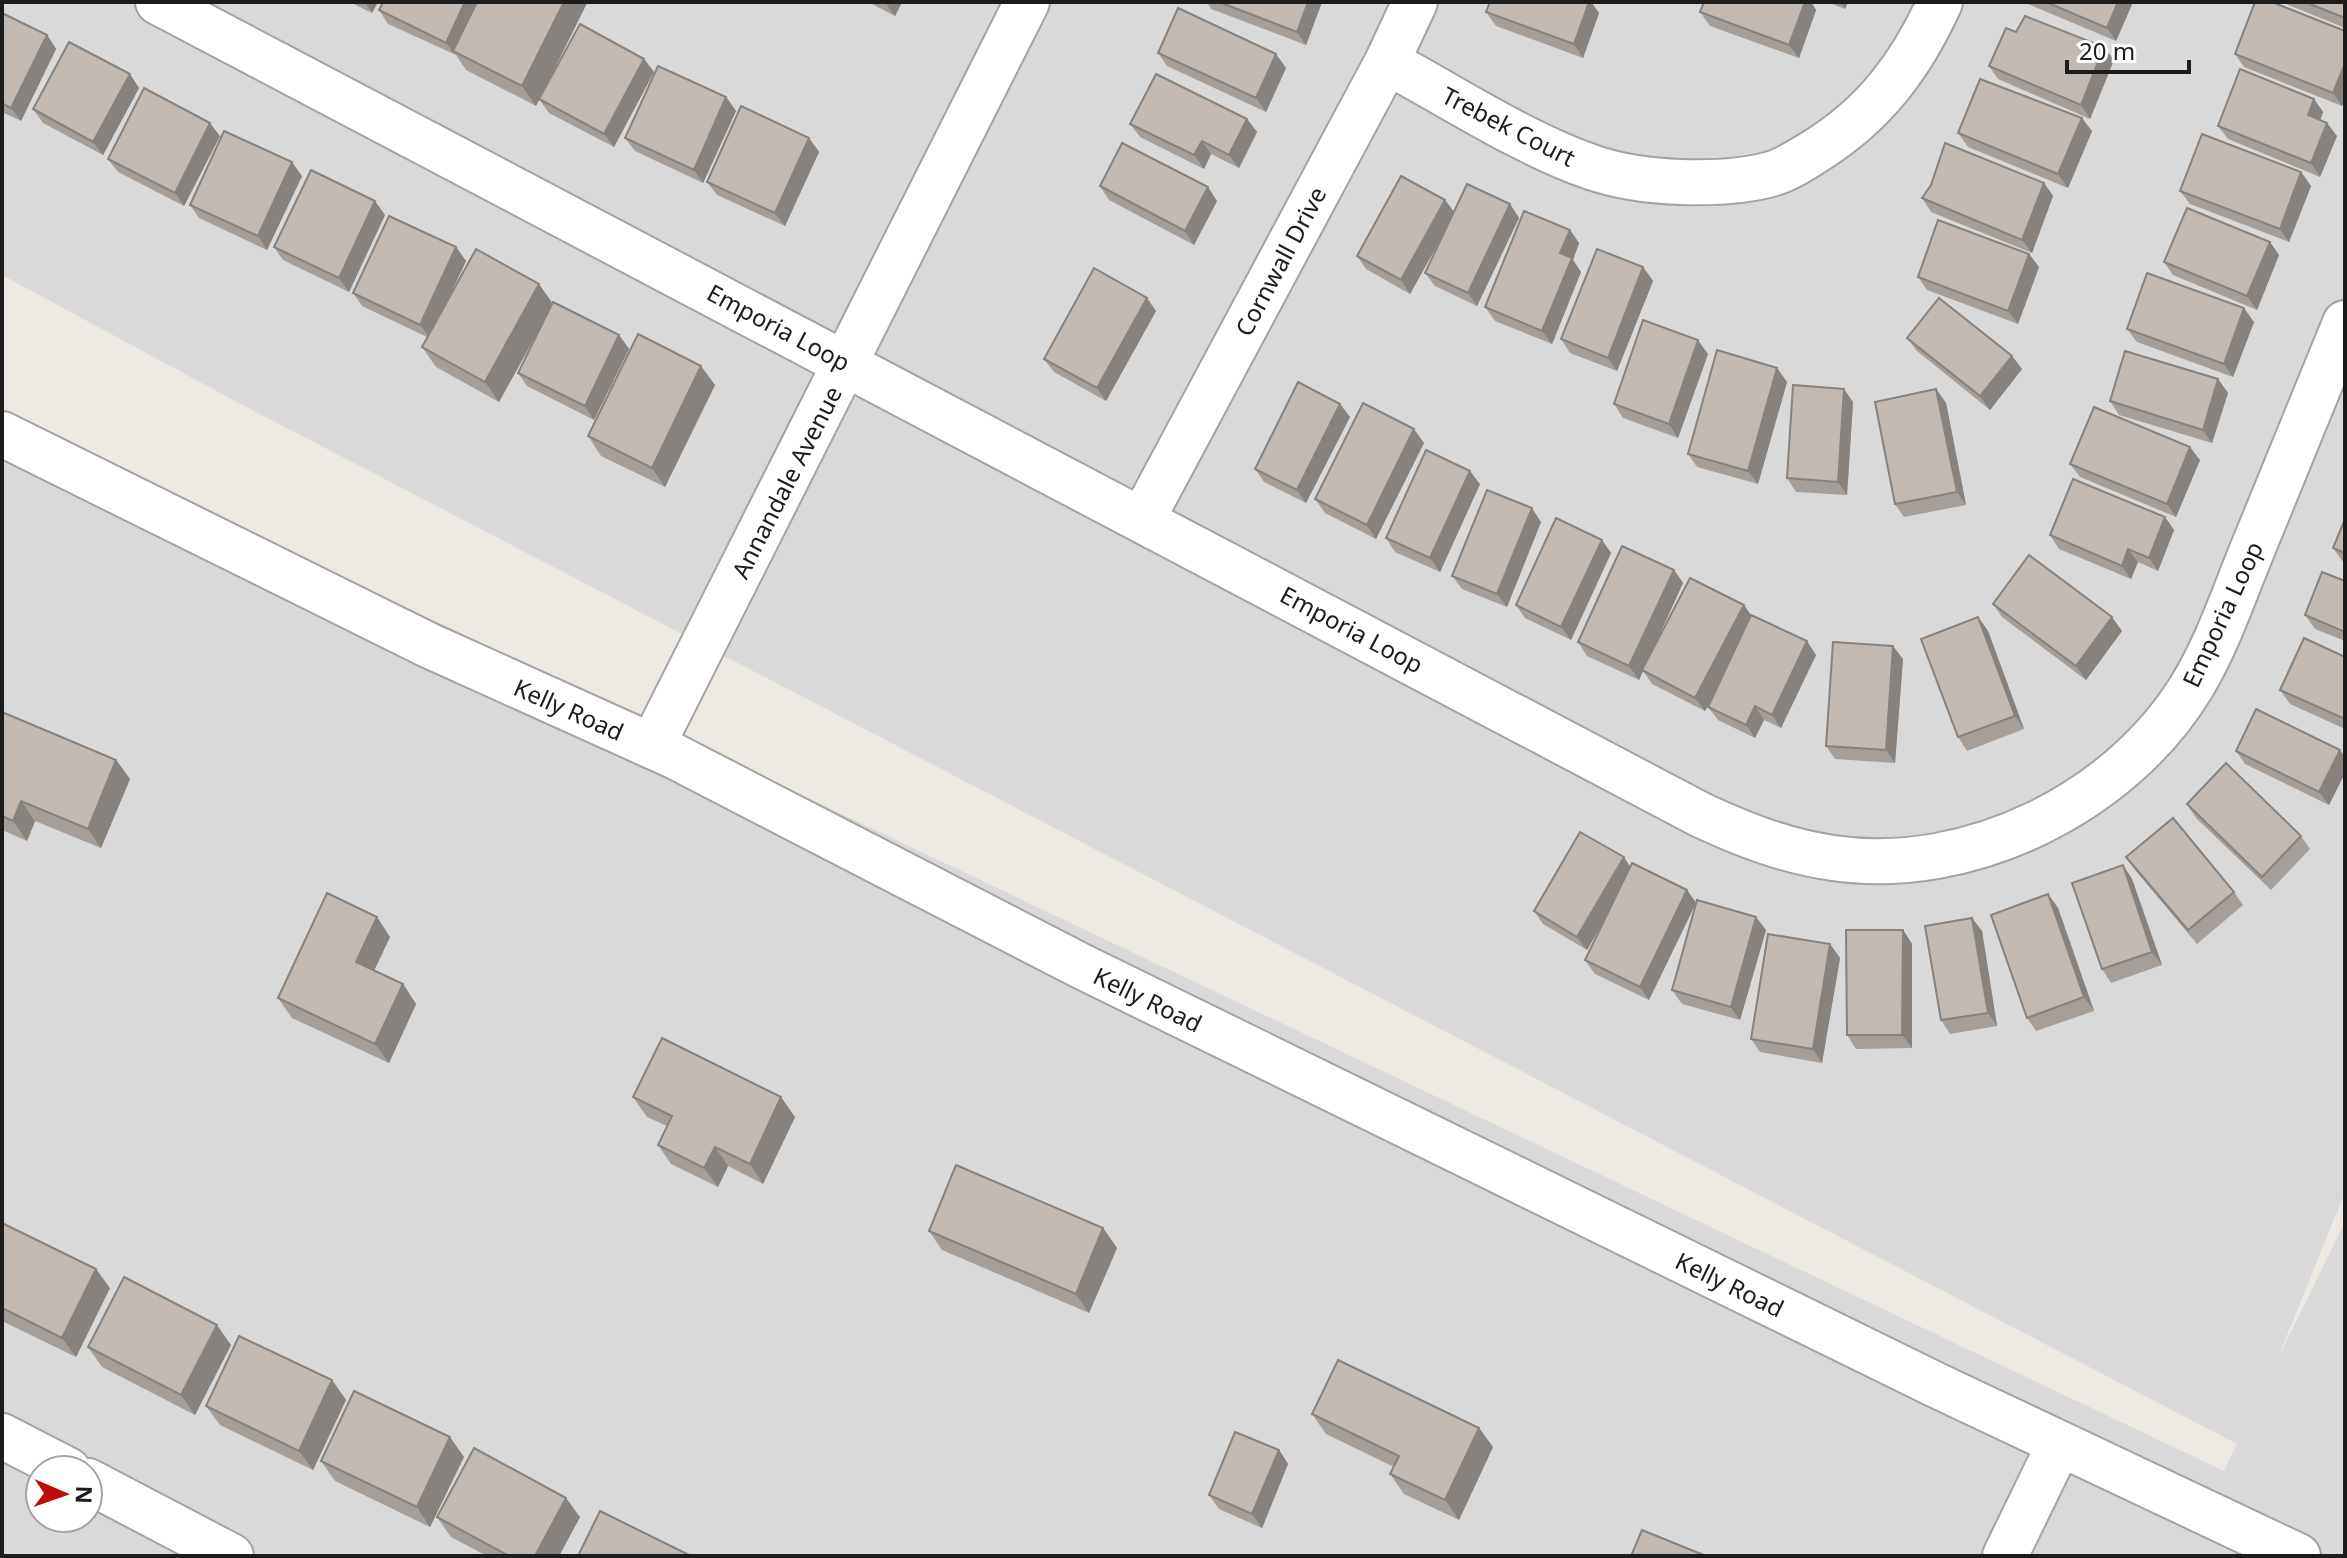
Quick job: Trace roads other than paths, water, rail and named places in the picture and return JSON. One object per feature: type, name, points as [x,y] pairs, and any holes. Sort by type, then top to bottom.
[{"type":"street","name":"Emporia Loop","points":[[158,2],[1143,518],[1701,815],[1755,839],[1836,858],[1892,860],[1941,854],[1990,842],[2041,821],[2086,795],[2127,765],[2164,726],[2211,651],[2345,323]]},
{"type":"street","name":"Annandale Avenue","points":[[652,746],[1027,2]]},
{"type":"street","name":"Cornwall Drive","points":[[1143,518],[1387,62],[1415,2]]},
{"type":"street","name":"Trebek Court","points":[[1387,62],[1562,156],[1595,168],[1659,181],[1733,180],[1772,174],[1800,161],[1864,116],[1890,90],[1910,60],[1940,2]]},
{"type":"street","name":"Kelly Road","points":[[2,434],[428,645],[652,746],[1081,966],[2059,1445],[2298,1556]]},
{"type":"street","points":[[2,1436],[37,1454]]},
{"type":"street","points":[[2005,1556],[2059,1445]]},
{"type":"street","points":[[104,1489],[231,1556]]}]
